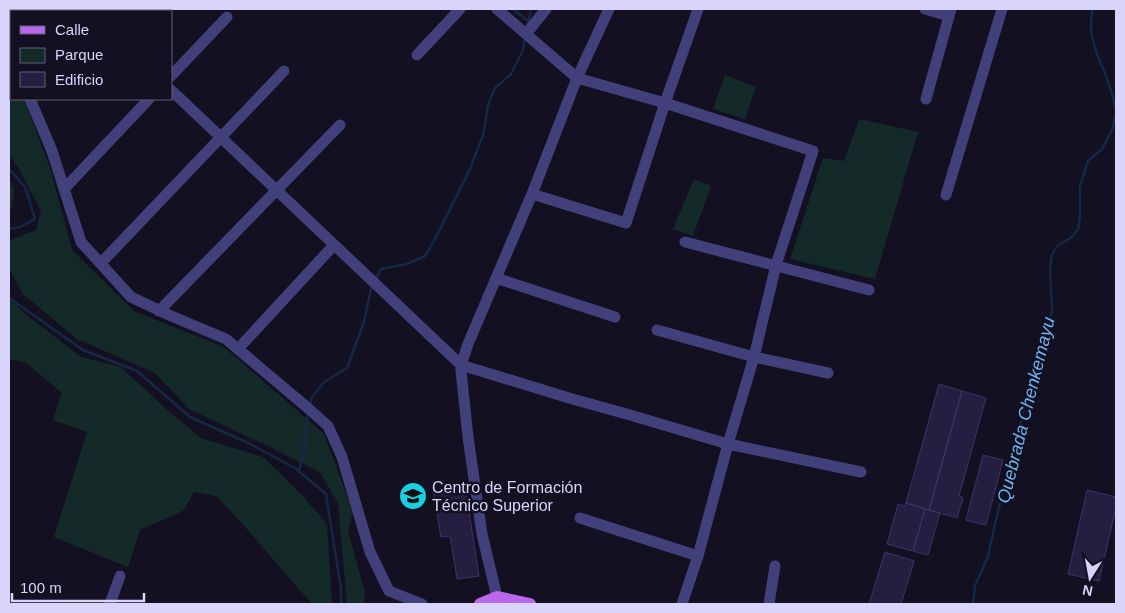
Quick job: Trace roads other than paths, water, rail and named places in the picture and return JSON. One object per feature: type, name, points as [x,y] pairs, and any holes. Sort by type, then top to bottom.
[{"type":"main road","points":[[480,604],[497,598],[530,604]]},
{"type":"street","points":[[418,55],[460,9]]},
{"type":"street","points":[[497,9],[577,78],[665,103],[813,151],[776,265],[754,357],[698,556],[682,604]]},
{"type":"street","points":[[526,34],[546,9]]},
{"type":"street","points":[[497,598],[481,524],[468,437],[461,365],[468,344],[532,194],[577,78],[609,9]]},
{"type":"street","points":[[532,194],[626,223],[698,9]]},
{"type":"street","points":[[925,9],[950,12],[926,99]]},
{"type":"street","points":[[946,195],[1002,9]]},
{"type":"street","points":[[172,75],[227,17]]},
{"type":"street","points":[[101,263],[284,71]]},
{"type":"street","points":[[172,91],[461,365],[728,444],[861,472]]},
{"type":"street","points":[[64,189],[149,100]]},
{"type":"street","points":[[35,101],[81,242],[131,297],[226,339],[328,426],[342,457],[370,552],[389,591],[422,604]]},
{"type":"street","points":[[159,311],[340,125]]},
{"type":"street","points":[[685,242],[869,290]]},
{"type":"street","points":[[238,349],[334,245]]},
{"type":"street","points":[[496,278],[615,317]]},
{"type":"street","points":[[657,330],[754,357],[828,373]]},
{"type":"street","points":[[580,518],[698,556]]},
{"type":"street","points":[[769,604],[775,566]]},
{"type":"street","points":[[110,604],[120,576]]},
{"type":"waterway","points":[[513,9],[528,21]]},
{"type":"waterway","points":[[528,24],[531,9]]},
{"type":"waterway","name":"Quebrada Chenkemayu","points":[[1093,9],[1091,19],[1093,39],[1116,111]]},
{"type":"waterway","points":[[375,280],[381,269],[407,264],[425,256],[470,169],[483,135],[488,105],[495,88],[511,74],[523,50],[525,37]]},
{"type":"waterway","name":"Quebrada Chenkemayu","points":[[973,604],[975,586],[988,556],[1027,398],[1052,311],[1050,268],[1052,255],[1057,246],[1072,237],[1078,229],[1080,186],[1088,161],[1102,149],[1112,130],[1116,113]]},
{"type":"waterway","points":[[9,169],[25,187],[35,219],[20,227],[9,229]]},
{"type":"waterway","points":[[310,405],[312,397],[324,382],[347,368],[364,322],[373,285]]},
{"type":"waterway","points":[[9,298],[83,350],[137,371],[190,417],[250,444],[295,468],[326,494],[341,589],[341,604]]},
{"type":"waterway","points":[[299,471],[304,452],[308,412]]},
{"type":"place","name":"Centro de Formación Técnico Superior","points":[[413,496]]}]
